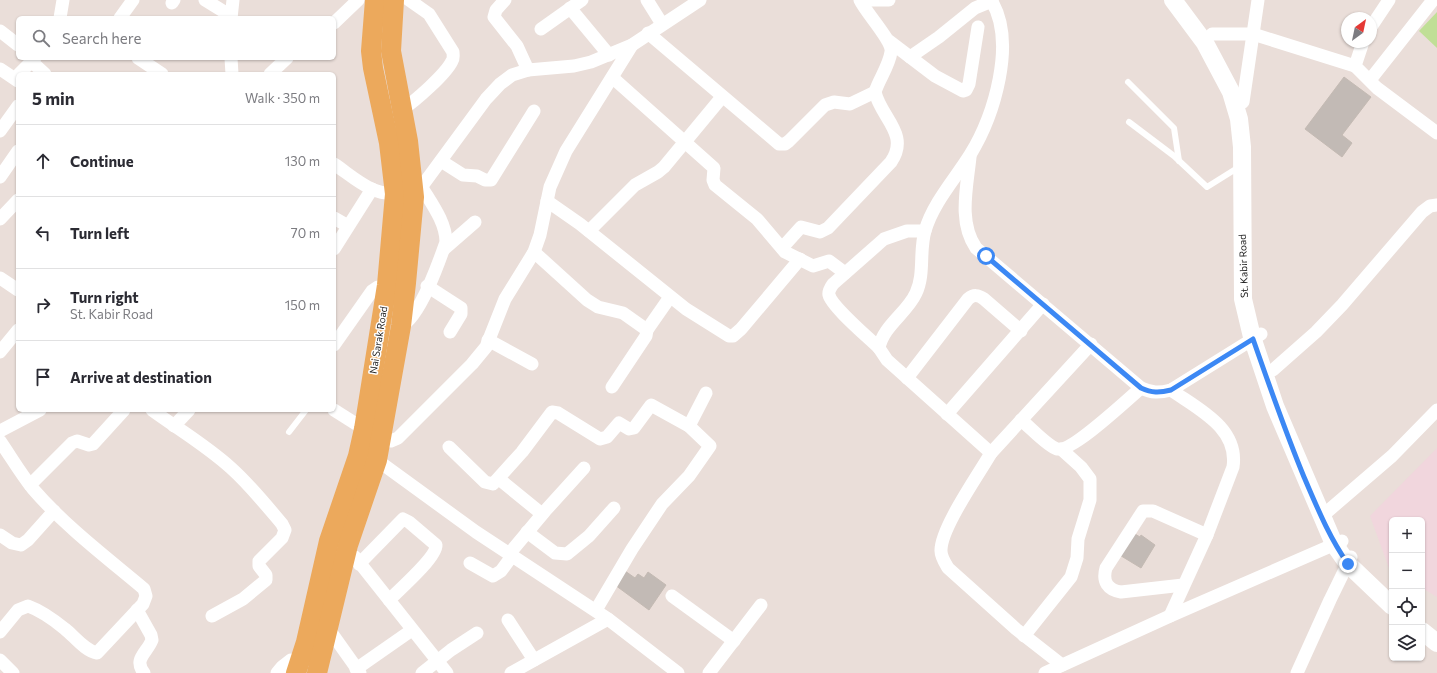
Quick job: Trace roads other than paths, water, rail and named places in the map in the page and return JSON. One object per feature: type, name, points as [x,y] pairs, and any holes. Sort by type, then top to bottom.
[{"type":"main road","name":"Nai Sarak Road","points":[[375,0],[371,51],[373,68],[389,144],[411,191]]},
{"type":"main road","name":"Nai Sarak Road","points":[[298,667],[329,541],[358,456],[396,284],[411,191],[412,166],[403,109],[392,66],[391,51],[394,0]]},
{"type":"main road","name":"St. Kabir Road","points":[[1173,0],[1205,43],[1231,92],[1239,119],[1242,165],[1243,299],[1257,336],[1276,406],[1338,543],[1350,560],[1389,603]]},
{"type":"main road","name":"St. Kabir Road","points":[[1186,0],[1212,34],[1243,102],[1248,120],[1252,166],[1252,280],[1257,336],[1274,370],[1328,510],[1338,543]]},
{"type":"main road","name":"Nai Sarak Road","points":[[317,673],[348,546],[377,460],[400,326],[396,284]]},
{"type":"main road","name":"St. Kabir Road","points":[[1350,560],[1389,593]]},
{"type":"main road","points":[[1425,622],[1437,631]]},
{"type":"main road","points":[[1425,633],[1437,643]]},
{"type":"street","points":[[60,16],[63,0]]},
{"type":"street","points":[[121,16],[133,0]]},
{"type":"street","points":[[205,0],[229,16]]},
{"type":"street","points":[[231,16],[233,0]]},
{"type":"street","points":[[336,21],[358,0]]},
{"type":"street","points":[[403,109],[449,67],[454,58],[453,52],[429,14],[409,0]]},
{"type":"street","points":[[505,0],[496,10],[494,17],[517,46],[528,70]]},
{"type":"street","points":[[541,29],[582,0]]},
{"type":"street","points":[[647,0],[662,24]]},
{"type":"street","points":[[336,165],[372,189],[390,195],[411,191],[442,161],[486,99],[500,84],[512,75],[528,70],[574,66],[609,55],[632,45],[700,0]]},
{"type":"street","points":[[860,0],[872,20],[889,42],[949,85],[960,91],[966,90],[969,84],[978,27]]},
{"type":"street","points":[[867,0],[889,0]]},
{"type":"street","points":[[879,348],[885,334],[910,304],[921,282],[925,231],[936,207],[971,154],[992,104],[1000,77],[1004,50],[1003,29],[991,0],[975,8],[939,37],[910,57]]},
{"type":"street","points":[[1243,102],[1258,0]]},
{"type":"street","points":[[1377,18],[1389,0]]},
{"type":"street","points":[[1370,80],[1433,0]]},
{"type":"street","points":[[570,8],[609,55]]},
{"type":"street","points":[[0,31],[16,43]]},
{"type":"street","points":[[648,34],[779,144],[785,144],[825,105],[834,102],[850,104],[875,92],[891,54],[889,42]]},
{"type":"street","points":[[1212,34],[1253,34],[1355,66],[1377,88],[1437,133]]},
{"type":"street","points":[[380,440],[386,442],[398,438],[482,354],[505,299],[534,252],[540,235],[553,180],[566,151],[613,78],[632,45]]},
{"type":"street","points":[[1355,66],[1361,48]]},
{"type":"street","points":[[22,72],[33,60]]},
{"type":"street","points":[[35,60],[44,72]]},
{"type":"street","points":[[141,60],[159,72]]},
{"type":"street","points":[[231,60],[232,72]]},
{"type":"street","points":[[272,72],[285,60]]},
{"type":"street","points":[[0,69],[16,77]]},
{"type":"street","points":[[613,78],[714,168],[713,180],[715,185],[757,219],[789,255],[815,267],[825,261],[830,261],[845,273]]},
{"type":"street","points":[[782,248],[801,227],[820,232],[828,228],[891,162],[896,154],[897,140],[894,128],[875,92]]},
{"type":"street","points":[[589,231],[635,185],[658,172],[722,97]]},
{"type":"street","points":[[0,131],[16,109]]},
{"type":"street","points":[[442,161],[463,175],[477,176],[485,180],[491,180],[534,110]]},
{"type":"street","points":[[0,177],[16,154]]},
{"type":"street","points":[[971,154],[966,202],[966,226],[969,238],[976,248],[1091,344],[1141,388],[1150,392],[1159,393],[1171,390],[1257,336]]},
{"type":"street","points":[[336,246],[372,189]]},
{"type":"street","points":[[400,326],[407,323],[415,312],[444,249],[446,233],[438,215],[411,191]]},
{"type":"street","points":[[547,201],[589,231],[670,297],[725,334],[733,336],[800,259]]},
{"type":"street","points":[[0,219],[16,202]]},
{"type":"street","points":[[1274,370],[1316,332],[1342,305],[1422,212],[1430,206],[1437,205]]},
{"type":"street","points":[[336,219],[348,226]]},
{"type":"street","points":[[444,249],[475,222]]},
{"type":"street","points":[[925,231],[907,231],[884,239],[830,288],[829,296],[836,306],[879,348],[887,360],[991,453]]},
{"type":"street","points":[[534,252],[587,300],[598,307],[623,313],[647,330]]},
{"type":"street","points":[[0,278],[16,289]]},
{"type":"street","points":[[336,342],[367,297],[378,288],[396,284]]},
{"type":"street","points":[[427,286],[458,305],[462,310],[450,332]]},
{"type":"street","points":[[907,378],[972,295],[979,295],[1021,331]]},
{"type":"street","points":[[612,387],[646,336],[647,330],[670,297]]},
{"type":"street","points":[[947,414],[1021,331],[1042,304]]},
{"type":"street","points":[[0,352],[16,332]]},
{"type":"street","points":[[488,340],[532,364]]},
{"type":"street","points":[[1062,665],[1024,636],[948,568],[941,551],[942,541],[948,527],[991,453],[1091,344]]},
{"type":"street","points":[[1021,420],[1055,449],[1061,449],[1075,443],[1141,388]]},
{"type":"street","points":[[1170,616],[1207,535],[1233,468],[1235,456],[1232,444],[1218,423],[1171,390]]},
{"type":"street","points":[[689,426],[706,393]]},
{"type":"street","points":[[449,447],[485,482],[493,484],[499,479],[552,412],[600,439],[607,437],[618,423],[629,429],[634,428],[651,404],[689,426],[710,446],[689,476],[662,504],[632,549],[596,610]]},
{"type":"street","points":[[1328,510],[1392,456],[1437,410]]},
{"type":"street","points":[[336,411],[364,429]]},
{"type":"street","points":[[0,632],[18,610],[28,606],[39,611],[64,628],[90,651],[97,653],[137,610],[146,596],[144,589],[98,552],[54,511],[30,485],[0,433],[37,412]]},
{"type":"street","points":[[30,485],[72,444],[77,441],[86,445],[93,444],[122,412]]},
{"type":"street","points":[[155,412],[215,454],[232,468],[250,486],[282,524],[284,530],[282,538],[259,561],[259,566],[266,575],[266,580],[244,599],[212,616]]},
{"type":"street","points":[[174,426],[187,412]]},
{"type":"street","points":[[1024,636],[1071,577],[1077,558],[1078,539],[1090,500],[1090,479],[1081,467],[1061,449]]},
{"type":"street","points":[[377,460],[511,555],[596,610],[678,673]]},
{"type":"street","points":[[470,563],[493,576],[501,571],[527,532],[584,468]]},
{"type":"street","points":[[499,479],[542,514]]},
{"type":"street","points":[[527,532],[555,553],[567,554],[589,536],[614,508]]},
{"type":"street","points":[[0,535],[12,543],[20,544],[28,540],[54,511]]},
{"type":"street","points":[[1183,585],[1121,592],[1108,587],[1104,575],[1106,568],[1138,515],[1143,511],[1152,511],[1207,535]]},
{"type":"street","points":[[359,564],[403,519],[409,522],[436,545],[435,551],[429,559],[388,600]]},
{"type":"street","points":[[1045,673],[1170,616],[1338,543]]},
{"type":"street","points":[[348,546],[359,564],[447,673]]},
{"type":"street","points":[[1297,673],[1350,560]]},
{"type":"street","points":[[672,596],[734,641]]},
{"type":"street","points":[[708,673],[761,605]]},
{"type":"street","points":[[137,610],[151,635],[152,640],[139,659],[144,673]]},
{"type":"street","points":[[511,673],[528,666],[608,619]]},
{"type":"street","points":[[508,620],[528,666]]},
{"type":"street","points":[[328,628],[353,670],[412,630]]},
{"type":"street","points":[[422,673],[436,661],[477,633]]},
{"type":"street","points":[[0,660],[13,673]]},
{"type":"street","points":[[277,673],[291,660],[298,667]]},
{"type":"lane","points":[[1128,82],[1174,128],[1179,161]]},
{"type":"lane","points":[[1129,122],[1179,161],[1207,187],[1242,165]]},
{"type":"lane","points":[[289,432],[304,412]]}]
